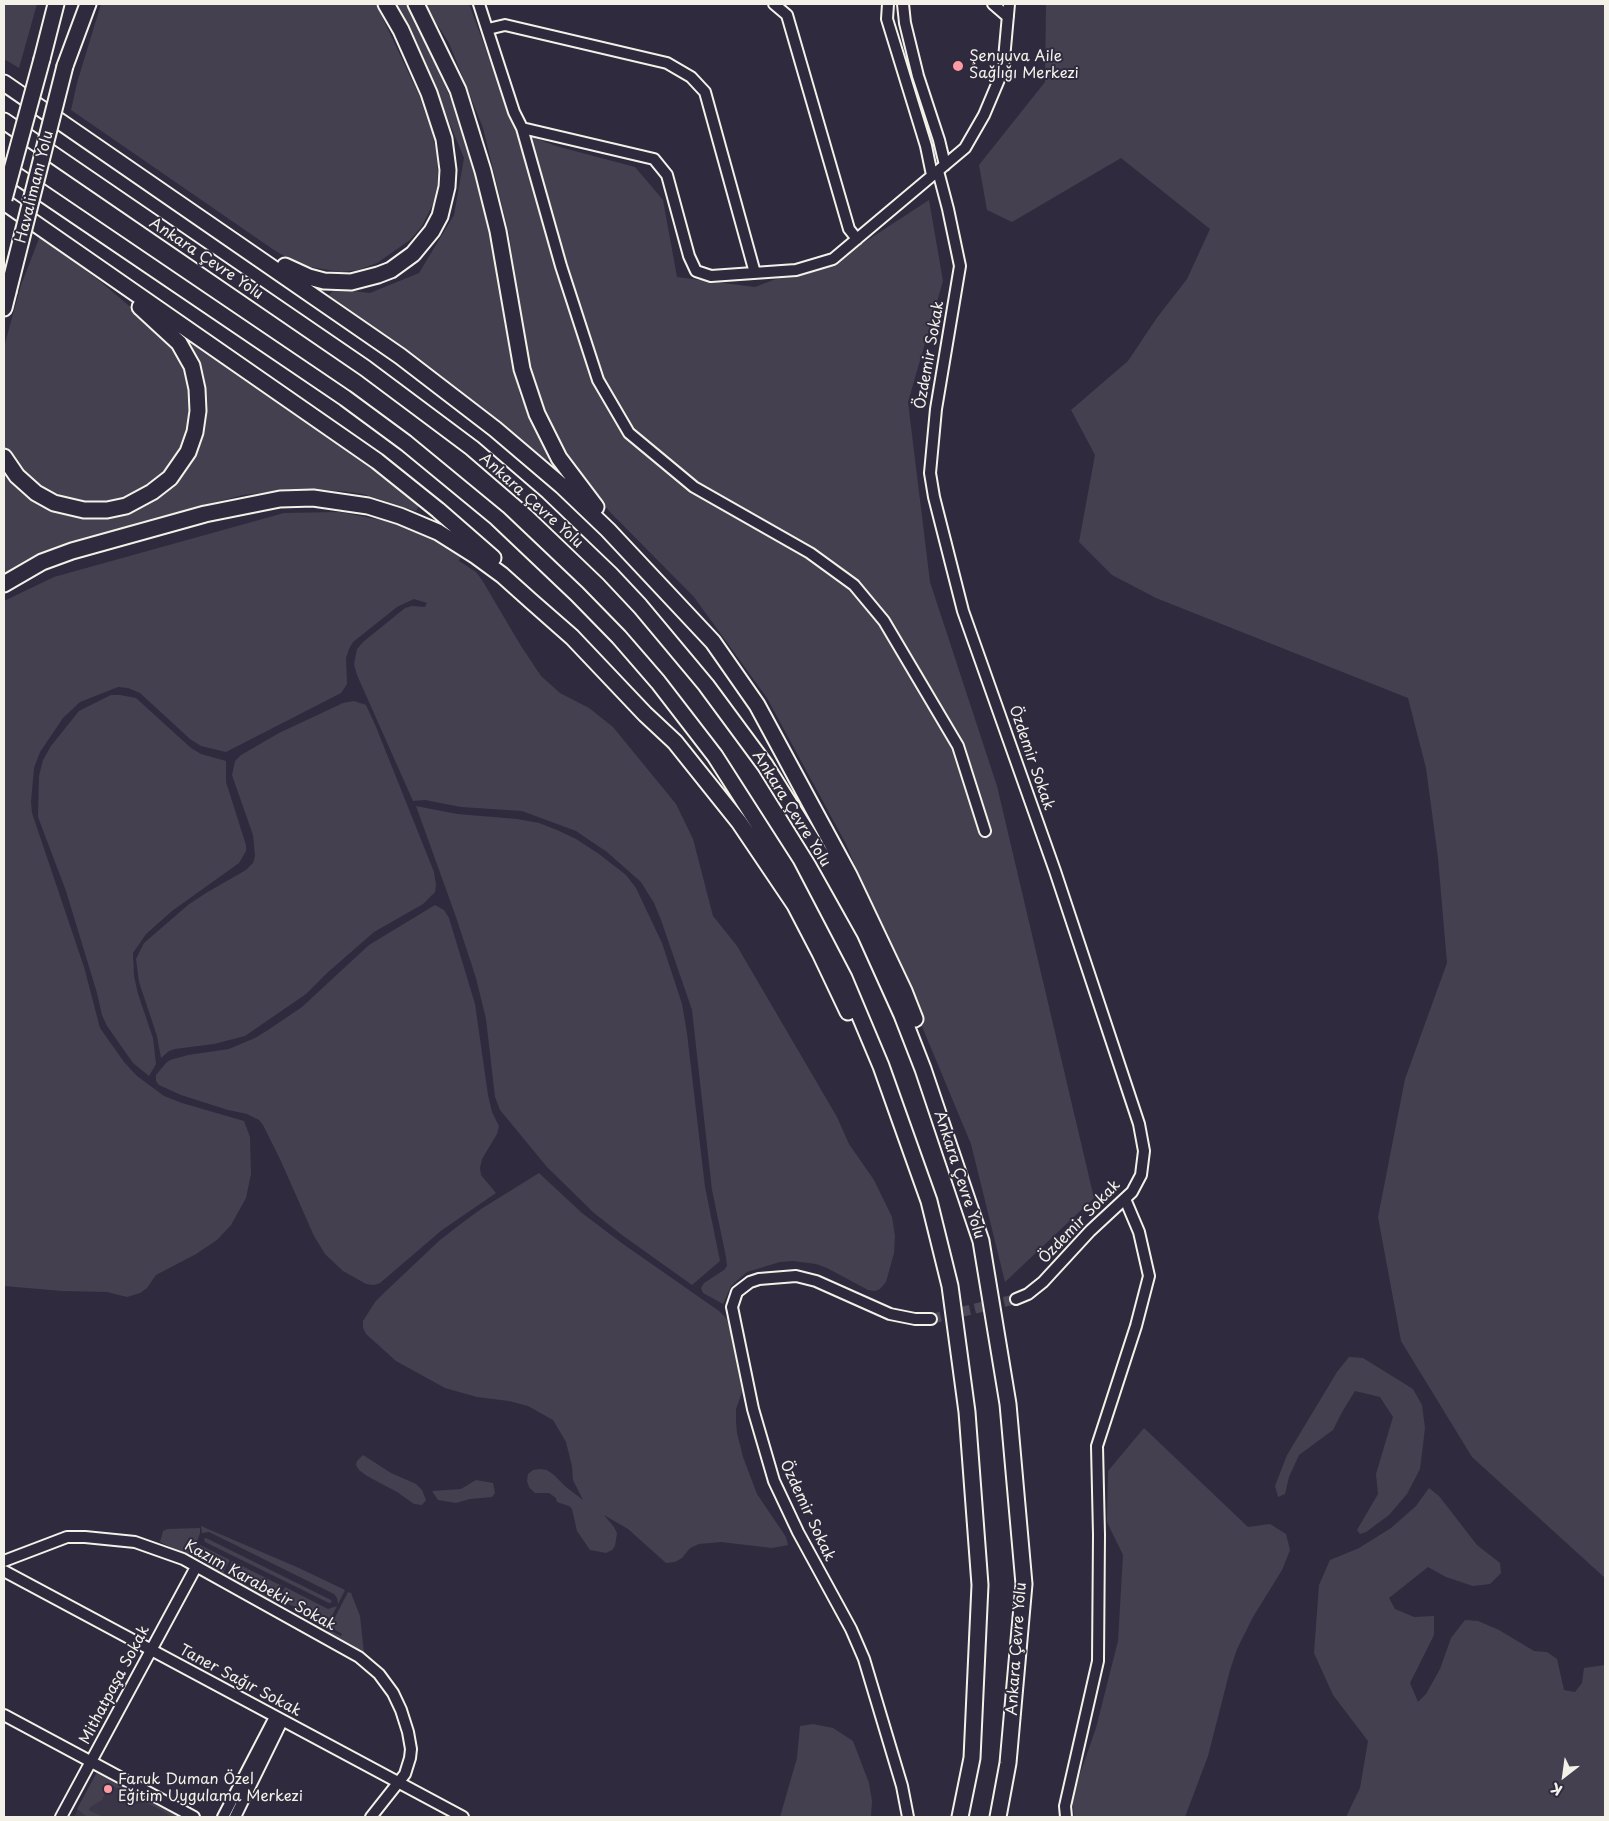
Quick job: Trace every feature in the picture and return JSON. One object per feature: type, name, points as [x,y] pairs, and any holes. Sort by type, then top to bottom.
[{"type":"highway","points":[[42,59],[49,4]]},
{"type":"highway","points":[[42,59],[56,4]]},
{"type":"highway","points":[[65,66],[81,4]]},
{"type":"highway","points":[[65,66],[88,4]]},
{"type":"highway","points":[[194,213],[293,270],[324,282],[351,282],[378,276],[397,266],[423,245],[432,231],[444,202],[447,187],[447,156],[442,131],[430,93],[401,30],[386,4]]},
{"type":"highway","points":[[416,4],[458,90],[476,146],[498,231],[522,370],[537,414],[559,458],[584,492],[666,583],[713,642],[757,705],[806,792],[849,875],[904,991],[960,1151],[981,1241]]},
{"type":"highway","name":"Havalimanı Yolu","points":[[4,200],[42,59]]},
{"type":"highway","name":"Havalimanı Yolu","points":[[4,308],[65,66]]},
{"type":"highway","points":[[4,77],[90,142]]},
{"type":"highway","points":[[4,83],[400,356],[495,429],[584,506],[713,642]]},
{"type":"highway","name":"Ankara Çevre Yolu","points":[[4,121],[365,368],[472,448],[537,504],[583,547],[640,606],[706,685],[765,765],[823,858],[882,969],[902,1015],[923,1069],[981,1241],[1008,1404],[1024,1584],[1008,1763],[998,1817]]},
{"type":"highway","points":[[4,167],[292,361],[406,443],[523,541],[619,637],[658,682],[715,756],[790,874],[844,978],[881,1066],[918,1166],[936,1223],[950,1286],[967,1412],[980,1584],[972,1758],[960,1817]]},
{"type":"highway","points":[[4,200],[409,486],[495,560],[645,714],[675,742],[758,848],[805,922],[918,1166]]},
{"type":"highway","points":[[4,457],[23,482],[44,498],[77,509],[96,511],[112,509],[138,500],[170,478],[188,452],[197,422],[199,399],[195,376],[187,355],[179,343],[154,318],[43,229]]},
{"type":"highway","points":[[4,584],[28,569],[57,557],[205,514],[280,499],[329,500],[386,511],[438,532],[502,575],[572,637]]},
{"type":"street","points":[[479,4],[514,112],[522,128],[561,266],[598,380],[630,433],[694,487],[810,553],[854,585],[884,621],[958,746],[985,831]]},
{"type":"street","points":[[774,4],[787,15]]},
{"type":"street","points":[[788,4],[787,15],[849,230],[857,239]]},
{"type":"street","points":[[888,4],[887,19],[921,131],[938,170]]},
{"type":"street","points":[[903,4],[905,23],[918,76],[939,140],[938,170]]},
{"type":"street","points":[[993,4],[1008,17]]},
{"type":"street","points":[[522,128],[654,159],[667,175],[689,256],[696,271],[711,276],[796,270],[833,259],[964,148],[984,115],[1003,70],[1009,4]]},
{"type":"street","points":[[488,28],[505,25],[667,63],[691,77],[705,92],[755,273]]},
{"type":"street","name":"Özdemir Sokak","points":[[938,170],[960,266],[936,410],[931,466],[934,497],[963,611],[1055,871],[1138,1124],[1144,1151],[1141,1176],[1132,1192],[1090,1231],[1043,1282],[1028,1294],[1016,1299]]},
{"type":"street","points":[[1066,1817],[1065,1806],[1098,1661],[1099,1535],[1097,1446],[1136,1326],[1149,1276],[1139,1232],[1124,1200]]},
{"type":"street","name":"Özdemir Sokak","points":[[908,1817],[902,1786],[864,1659],[851,1630],[795,1524],[772,1474],[754,1409],[732,1307],[737,1292],[750,1282],[759,1279],[796,1276],[805,1277],[890,1314],[931,1320]]},
{"type":"street","points":[[4,1554],[55,1535],[75,1532],[111,1534],[143,1539],[169,1548],[364,1655],[391,1680],[400,1695],[395,1698]]},
{"type":"street","name":"Kazım Karabekir Sokak","points":[[4,1561],[61,1538],[85,1536],[135,1542],[168,1553],[196,1567],[359,1657],[379,1674],[395,1698],[405,1722],[411,1749],[408,1767],[371,1817]]},
{"type":"street","name":"Mithatpaşa Sokak","points":[[60,1817],[196,1567]]},
{"type":"street","name":"Taner Sağır Sokak","points":[[4,1571],[463,1817]]},
{"type":"street","points":[[4,1714],[194,1817]]},
{"type":"street","points":[[223,1817],[279,1719]]},
{"type":"street","points":[[235,1817],[279,1719]]},
{"type":"street","points":[[377,1817],[399,1788],[452,1817]]},
{"type":"shaded area","points":[[4,4],[37,4],[19,68],[4,59]]},
{"type":"shaded area","points":[[101,4],[376,4],[419,95],[436,151],[437,187],[433,204],[422,226],[410,240],[377,263],[358,270],[341,272],[311,267],[291,260],[274,250],[71,110],[77,83]]},
{"type":"shaded area","points":[[392,4],[409,4],[472,147],[494,251],[505,326],[520,396],[550,458],[542,462],[327,297],[335,289],[370,293],[419,273],[454,215],[464,158],[418,47]]},
{"type":"shaded area","points":[[424,4],[469,4],[516,131],[556,146],[635,167],[663,200],[677,277],[755,287],[854,249],[929,200],[943,281],[908,402],[930,582],[997,786],[1094,1198],[1005,1282],[971,1144],[846,844],[767,698],[694,597],[609,511],[553,434],[526,351],[509,234],[483,128],[449,43]]},
{"type":"shaded area","points":[[1046,4],[1605,4],[1605,1578],[1472,1457],[1401,1341],[1378,1217],[1405,1079],[1447,963],[1438,858],[1426,768],[1408,698],[1156,598],[1112,575],[1079,542],[1095,455],[1071,410],[1128,361],[1156,319],[1187,279],[1210,229],[1121,158],[1012,222],[987,210],[979,165],[1045,82]]},
{"type":"shaded area","points":[[40,236],[101,282],[148,322],[174,350],[187,377],[191,400],[189,422],[174,462],[149,487],[118,502],[91,506],[42,492],[4,452],[4,347],[21,285]]},
{"type":"shaded area","points":[[187,333],[421,502],[416,511],[363,494],[341,491],[294,489],[243,495],[140,522],[14,569],[4,577],[4,469],[21,487],[111,516],[145,506],[165,494],[184,473],[197,449],[202,430],[181,339]]},
{"type":"shaded area","points":[[340,512],[396,523],[441,540],[462,552],[459,561],[476,572],[482,580],[541,676],[560,693],[589,708],[613,727],[676,804],[693,839],[713,916],[737,946],[837,1117],[849,1144],[874,1180],[892,1217],[895,1236],[894,1253],[886,1282],[880,1289],[875,1291],[868,1290],[827,1268],[816,1264],[793,1261],[780,1262],[747,1272],[731,1286],[723,1304],[703,1293],[701,1288],[704,1283],[727,1266],[726,1257],[712,1190],[692,1010],[654,903],[641,882],[607,852],[576,831],[522,811],[461,807],[425,800],[413,801],[357,675],[354,664],[357,649],[363,642],[405,608],[412,606],[425,607],[427,603],[414,599],[397,607],[353,642],[346,658],[347,684],[341,693],[226,752],[201,746],[190,739],[140,693],[128,688],[118,687],[80,702],[63,718],[40,752],[34,768],[32,813],[84,967],[100,1028],[124,1062],[137,1076],[164,1096],[244,1121],[250,1137],[251,1174],[246,1198],[231,1225],[217,1240],[196,1254],[156,1275],[147,1288],[140,1293],[127,1297],[107,1292],[62,1291],[4,1286],[4,601],[54,577],[284,513]]},
{"type":"shaded area","points":[[111,695],[136,698],[191,748],[201,754],[226,761],[226,782],[246,845],[246,851],[239,863],[172,911],[146,934],[133,953],[134,976],[138,994],[153,1038],[156,1064],[149,1076],[133,1063],[107,1026],[102,1015],[66,891],[38,817],[39,776],[43,760],[51,746],[79,711]]},
{"type":"shaded area","points":[[354,701],[366,705],[376,727],[434,872],[435,892],[423,904],[374,932],[306,994],[245,1036],[214,1044],[175,1049],[169,1051],[161,1058],[157,1036],[139,982],[136,959],[144,943],[188,905],[246,870],[253,863],[255,856],[253,835],[232,775],[235,761],[241,755],[279,733],[343,703]]},
{"type":"shaded area","points":[[416,806],[457,814],[517,819],[539,823],[576,839],[599,854],[626,875],[636,888],[662,943],[682,1004],[705,1187],[720,1261],[692,1285],[594,1213],[547,1167],[500,1110],[495,1097],[486,1019],[476,978]]},
{"type":"shaded area","points":[[435,905],[444,910],[449,918],[475,1004],[488,1095],[492,1112],[499,1126],[497,1134],[482,1159],[480,1168],[481,1175],[496,1193],[442,1230],[380,1283],[374,1285],[366,1284],[343,1271],[325,1254],[314,1236],[280,1159],[259,1120],[247,1114],[181,1095],[159,1085],[156,1081],[156,1075],[170,1060],[188,1055],[229,1049],[255,1038],[302,1007],[369,945]]},
{"type":"shaded area","points":[[539,1173],[582,1213],[719,1311],[726,1318],[742,1392],[736,1409],[736,1421],[743,1457],[757,1494],[786,1537],[788,1545],[772,1548],[721,1542],[699,1544],[690,1548],[682,1558],[675,1562],[666,1563],[628,1529],[604,1515],[617,1533],[615,1546],[606,1553],[590,1550],[577,1531],[572,1509],[557,1502],[556,1498],[549,1493],[535,1493],[529,1487],[527,1481],[528,1474],[533,1470],[547,1470],[583,1500],[573,1480],[572,1466],[566,1442],[553,1420],[528,1406],[509,1401],[477,1397],[445,1388],[396,1361],[366,1334],[363,1328],[363,1321],[375,1302],[440,1240],[481,1209]]},
{"type":"shaded area","points":[[1349,1357],[1363,1358],[1413,1389],[1422,1405],[1425,1428],[1420,1469],[1407,1494],[1389,1515],[1366,1532],[1360,1534],[1357,1530],[1378,1494],[1376,1474],[1393,1417],[1380,1397],[1355,1391],[1333,1430],[1299,1455],[1289,1477],[1285,1494],[1278,1497],[1275,1486],[1287,1455],[1337,1372]]},
{"type":"shaded area","points":[[1144,1428],[1248,1527],[1270,1524],[1286,1534],[1290,1550],[1282,1570],[1253,1617],[1237,1649],[1208,1756],[1185,1817],[1074,1817],[1072,1797],[1096,1728],[1118,1641],[1123,1555],[1107,1522],[1108,1471]]},
{"type":"shaded area","points":[[363,1455],[391,1473],[416,1484],[422,1490],[426,1500],[422,1505],[414,1504],[397,1492],[367,1476],[356,1465]]},
{"type":"shaded area","points":[[476,1480],[493,1483],[495,1493],[492,1497],[470,1499],[456,1503],[438,1500],[432,1491],[461,1489]]},
{"type":"shaded area","points":[[1429,1488],[1439,1496],[1477,1545],[1500,1563],[1501,1573],[1490,1584],[1473,1586],[1446,1577],[1428,1567],[1389,1598],[1395,1609],[1414,1617],[1434,1616],[1434,1635],[1410,1683],[1418,1702],[1426,1694],[1440,1669],[1451,1638],[1465,1620],[1478,1621],[1499,1630],[1534,1651],[1547,1652],[1557,1659],[1564,1690],[1575,1692],[1582,1683],[1584,1668],[1605,1665],[1605,1817],[1346,1817],[1360,1788],[1368,1741],[1333,1695],[1314,1653],[1319,1585],[1330,1560],[1359,1548],[1391,1528],[1416,1506]]},
{"type":"shaded area","points":[[201,1526],[345,1590],[338,1604],[334,1594],[209,1532],[202,1533]]},
{"type":"shaded area","points":[[200,1528],[192,1557],[160,1542],[163,1531],[167,1529]]},
{"type":"shaded area","points":[[206,1538],[332,1602],[329,1603],[205,1542],[204,1539]]},
{"type":"shaded area","points":[[200,1545],[230,1560],[224,1573],[274,1600],[273,1604],[205,1565],[207,1560],[197,1554]]},
{"type":"shaded area","points":[[232,1561],[282,1586],[276,1597],[228,1570]]},
{"type":"shaded area","points":[[285,1587],[328,1609],[337,1606],[328,1624],[279,1599]]},
{"type":"shaded area","points":[[348,1592],[351,1593],[360,1616],[364,1653],[327,1633],[329,1630],[341,1636],[342,1634],[330,1627]]},
{"type":"shaded area","points":[[813,1724],[833,1728],[853,1741],[869,1783],[872,1801],[871,1817],[780,1817],[797,1758],[800,1726]]},
{"type":"shaded area","name":"Faruk Duman Özel Eğitim Uygulama Merkezi","points":[[97,1772],[180,1817],[74,1817]]},
{"type":"shaded area","points":[[97,1772],[180,1817],[172,1817],[113,1786],[108,1787],[102,1800],[89,1808],[90,1811],[104,1817],[87,1817],[77,1809]]},
{"type":"tunnel","points":[[931,1319],[1016,1299]]},
{"type":"place","name":"Şenyuva Aile Sağlığı Merkezi","points":[[958,66]]},
{"type":"place","name":"Faruk Duman Özel Eğitim Uygulama Merkezi","points":[[108,1789]]}]
